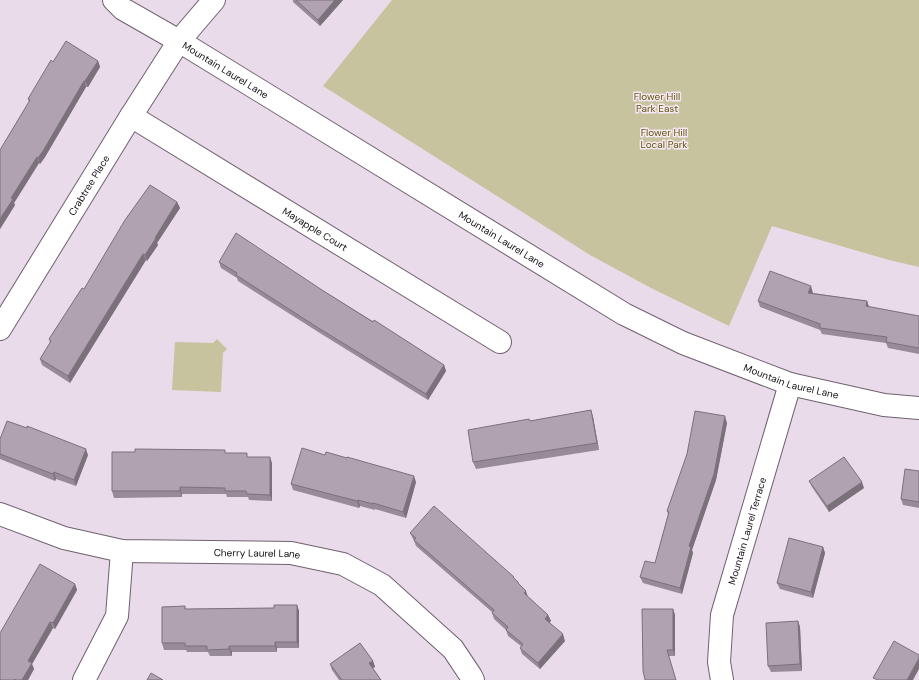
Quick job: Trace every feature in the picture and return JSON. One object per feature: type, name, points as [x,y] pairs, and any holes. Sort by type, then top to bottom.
[{"type":"street","name":"Mountain Laurel Lane","points":[[114,0],[123,9],[179,41],[609,306],[683,343],[790,384],[884,405],[919,408]]},
{"type":"street","name":"Crabtree Place","points":[[0,329],[179,41],[214,0]]},
{"type":"street","name":"Mayapple Court","points":[[131,116],[500,342]]},
{"type":"street","name":"Mountain Laurel Terrace","points":[[722,680],[720,662],[722,615],[790,384]]},
{"type":"street","name":"Cherry Laurel Lane","points":[[0,514],[64,538],[122,551],[291,553],[343,564],[382,585],[453,649],[471,676],[472,680]]},
{"type":"street","points":[[84,680],[117,616],[122,551]]},
{"type":"green space","name":"Flower Hill Local Park","points":[[392,0],[919,0],[919,267],[889,260],[772,226],[729,326],[651,288],[590,255],[323,86]]},
{"type":"green space","points":[[217,339],[227,349],[223,353],[221,392],[172,390],[175,342],[213,343]]},
{"type":"building","points":[[296,0],[335,0],[318,20]]},
{"type":"building","points":[[66,41],[98,61],[84,81],[43,151],[38,158],[37,157],[11,198],[13,199],[0,219],[0,150],[30,100],[28,99],[51,60],[53,62]]},
{"type":"building","points":[[150,185],[177,202],[156,238],[145,255],[143,254],[68,376],[40,359],[51,341],[49,339],[82,288],[84,289],[125,220]]},
{"type":"building","points":[[236,233],[322,290],[373,322],[374,320],[444,365],[426,394],[320,329],[236,275],[237,273],[219,262]]},
{"type":"building","points":[[770,271],[811,286],[808,293],[867,301],[866,306],[919,316],[919,348],[886,342],[887,337],[820,328],[820,324],[758,301]]},
{"type":"building","points":[[591,410],[597,443],[473,462],[468,430]]},
{"type":"building","points":[[695,411],[725,416],[714,474],[689,546],[691,547],[680,588],[640,577],[645,561],[655,563],[669,512],[667,511],[687,454]]},
{"type":"building","points":[[7,421],[27,428],[27,426],[86,449],[74,480],[54,472],[53,474],[0,454],[0,439]]},
{"type":"building","points":[[302,448],[325,455],[326,452],[347,457],[414,476],[403,512],[373,503],[357,501],[291,484]]},
{"type":"building","points":[[135,449],[225,450],[225,453],[247,453],[247,457],[270,457],[270,495],[247,494],[246,491],[225,491],[225,488],[180,487],[180,491],[112,491],[112,452],[135,452]]},
{"type":"building","points":[[844,457],[862,482],[827,506],[809,481]]},
{"type":"building","points":[[905,469],[919,471],[919,502],[901,499]]},
{"type":"building","points":[[434,506],[514,577],[526,591],[524,593],[548,615],[545,619],[563,634],[538,663],[520,648],[523,644],[506,630],[508,627],[492,613],[494,610],[414,540],[416,538],[410,533]]},
{"type":"building","points":[[789,538],[823,547],[811,592],[777,583]]},
{"type":"building","points":[[40,564],[75,584],[53,623],[50,622],[28,661],[32,663],[22,680],[0,680],[0,633]]},
{"type":"building","points":[[274,605],[297,605],[297,642],[275,642],[275,646],[229,646],[229,649],[207,650],[207,646],[185,646],[185,643],[162,643],[162,607],[185,606],[185,609],[274,608]]},
{"type":"building","points":[[642,609],[673,609],[673,650],[667,650],[676,680],[645,680],[643,671]]},
{"type":"building","points":[[798,621],[800,664],[768,666],[766,623]]},
{"type":"building","points":[[894,641],[919,655],[919,658],[907,680],[878,680],[873,678]]},
{"type":"building","points":[[360,643],[373,661],[369,663],[381,680],[342,680],[330,664]]},
{"type":"building","points":[[151,673],[163,680],[147,680]]},
{"type":"park label","name":"Flower Hill Park East","points":[[657,102]]}]
